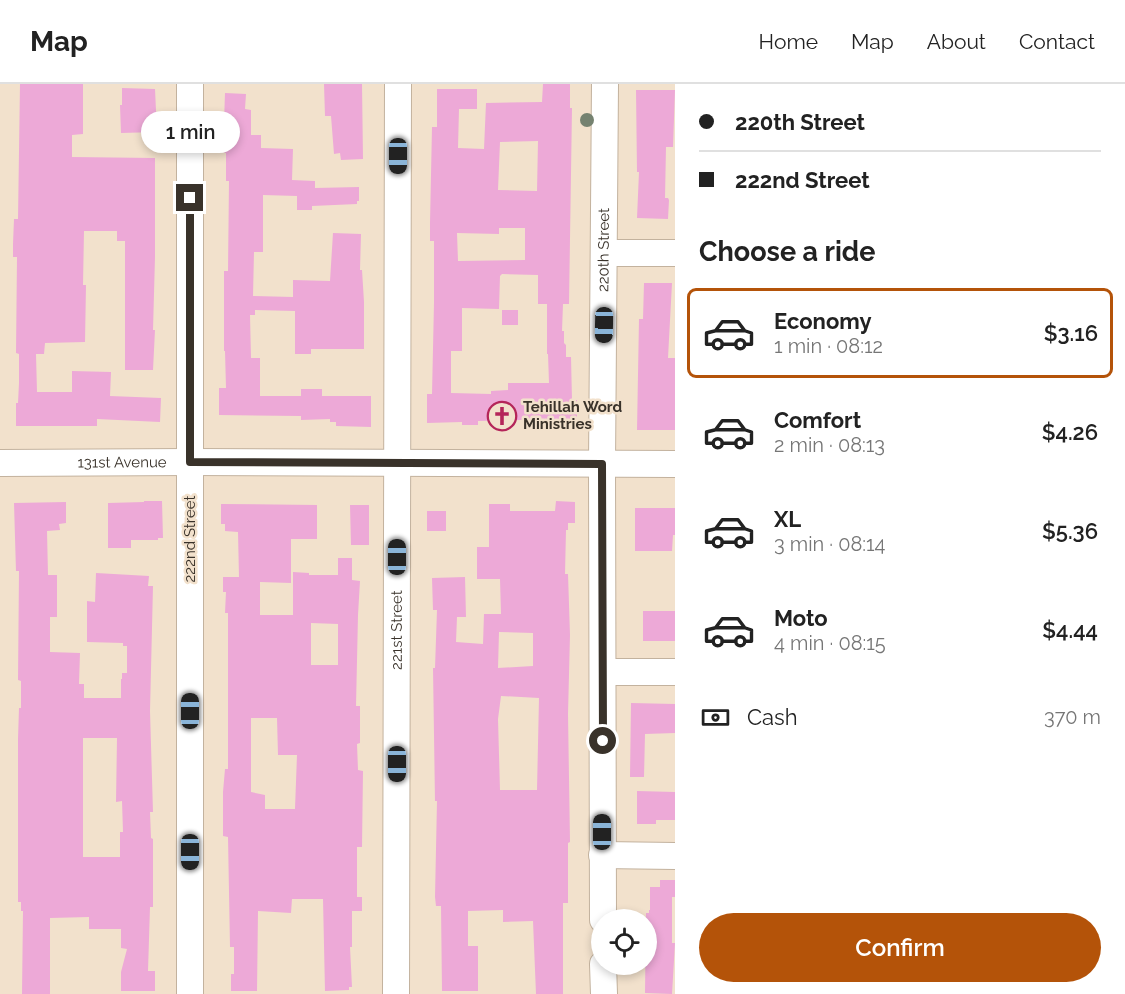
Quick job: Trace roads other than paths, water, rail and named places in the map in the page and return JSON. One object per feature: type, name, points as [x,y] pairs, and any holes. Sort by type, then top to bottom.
[{"type":"street","name":"222nd Street","points":[[190,84],[190,994]]},
{"type":"street","name":"221st Street","points":[[396,994],[398,84]]},
{"type":"street","name":"220th Street","points":[[603,909],[602,464],[605,84]]},
{"type":"street","points":[[605,253],[675,253]]},
{"type":"street","name":"131st Avenue","points":[[0,463],[675,464]]},
{"type":"street","points":[[603,672],[675,672]]},
{"type":"street","points":[[602,855],[675,855]]},
{"type":"street","points":[[603,975],[604,994]]},
{"type":"place","name":"Tehillah Word Ministries","points":[[502,416]]}]
